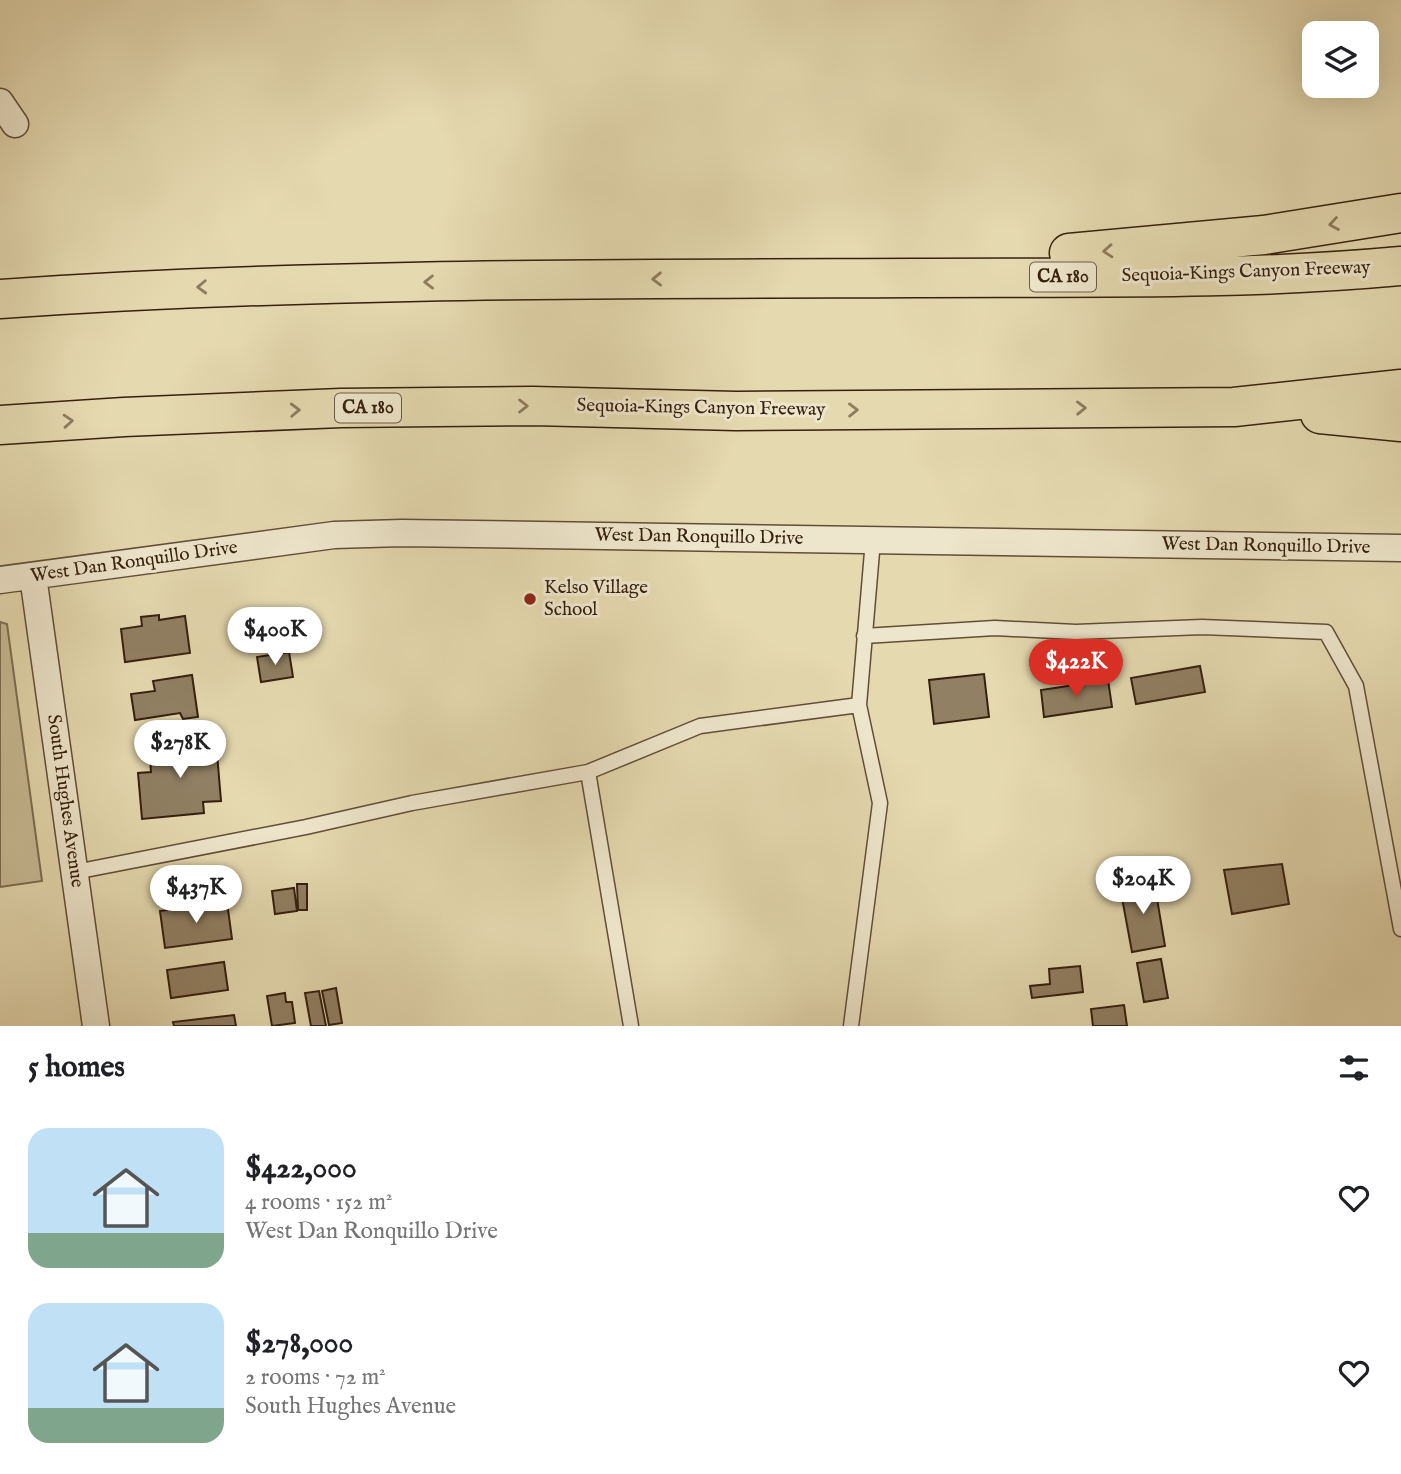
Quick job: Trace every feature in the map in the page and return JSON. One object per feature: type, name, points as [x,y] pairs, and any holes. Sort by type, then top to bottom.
[{"type":"highway","points":[[725,279],[1116,250],[1264,235],[1401,213]]},
{"type":"highway","name":"Sequoia–Kings Canyon Freeway","points":[[0,299],[133,290],[352,283],[1221,275],[1331,273],[1401,267]]},
{"type":"highway","name":"Sequoia–Kings Canyon Freeway","points":[[0,425],[341,408],[533,406],[750,411],[1234,407],[1401,389]]},
{"type":"highway","points":[[1234,407],[1401,422]]},
{"type":"street","points":[[0,102],[15,124]]},
{"type":"street","name":"West Dan Ronquillo Drive","points":[[0,580],[347,535],[402,533],[1401,548]]},
{"type":"street","name":"South Hughes Avenue","points":[[33,576],[96,1026]]},
{"type":"lane","points":[[851,1026],[880,803],[859,705],[873,540]]},
{"type":"lane","points":[[864,636],[995,628],[1076,632],[1202,627],[1326,632],[1356,687],[1401,929]]},
{"type":"lane","points":[[75,872],[306,827],[412,803],[588,772],[700,726],[859,705]]},
{"type":"lane","points":[[588,772],[631,1026]]},
{"type":"shaded area","points":[[0,622],[7,624],[42,881],[0,887]]},
{"type":"building","points":[[159,615],[159,620],[185,616],[190,653],[125,662],[121,629],[142,626],[141,617]]},
{"type":"building","points":[[289,652],[293,677],[261,682],[257,657]]},
{"type":"building","points":[[1200,666],[1205,692],[1136,704],[1131,678]]},
{"type":"building","points":[[984,674],[989,717],[934,724],[929,680]]},
{"type":"building","points":[[192,675],[198,717],[183,719],[180,713],[135,720],[131,694],[155,691],[153,681]]},
{"type":"building","points":[[1108,680],[1112,707],[1044,717],[1041,690]]},
{"type":"building","points":[[216,741],[221,801],[203,802],[204,813],[142,819],[138,773],[151,772],[149,748]]},
{"type":"building","points":[[1282,864],[1289,904],[1232,914],[1224,870]]},
{"type":"building","points":[[1154,881],[1165,946],[1132,952],[1120,887]]},
{"type":"building","points":[[297,884],[307,884],[307,910],[298,910]]},
{"type":"building","points":[[294,888],[297,911],[275,914],[272,891]]},
{"type":"building","points":[[227,902],[232,939],[165,948],[160,911]]},
{"type":"building","points":[[1161,959],[1168,998],[1144,1002],[1137,963]]},
{"type":"building","points":[[224,962],[228,990],[171,998],[167,970]]},
{"type":"building","points":[[1080,966],[1083,992],[1032,998],[1030,986],[1050,984],[1049,969]]},
{"type":"building","points":[[336,988],[342,1023],[329,1025],[322,991]]},
{"type":"building","points":[[319,991],[326,1026],[311,1026],[305,993]]},
{"type":"building","points":[[285,993],[286,1002],[292,1002],[295,1023],[272,1026],[267,996]]},
{"type":"building","points":[[1124,1005],[1127,1026],[1093,1026],[1091,1009]]},
{"type":"building","points":[[234,1015],[236,1026],[174,1026],[173,1022]]},
{"type":"place","name":"Kelso Village School","points":[[530,599]]}]
